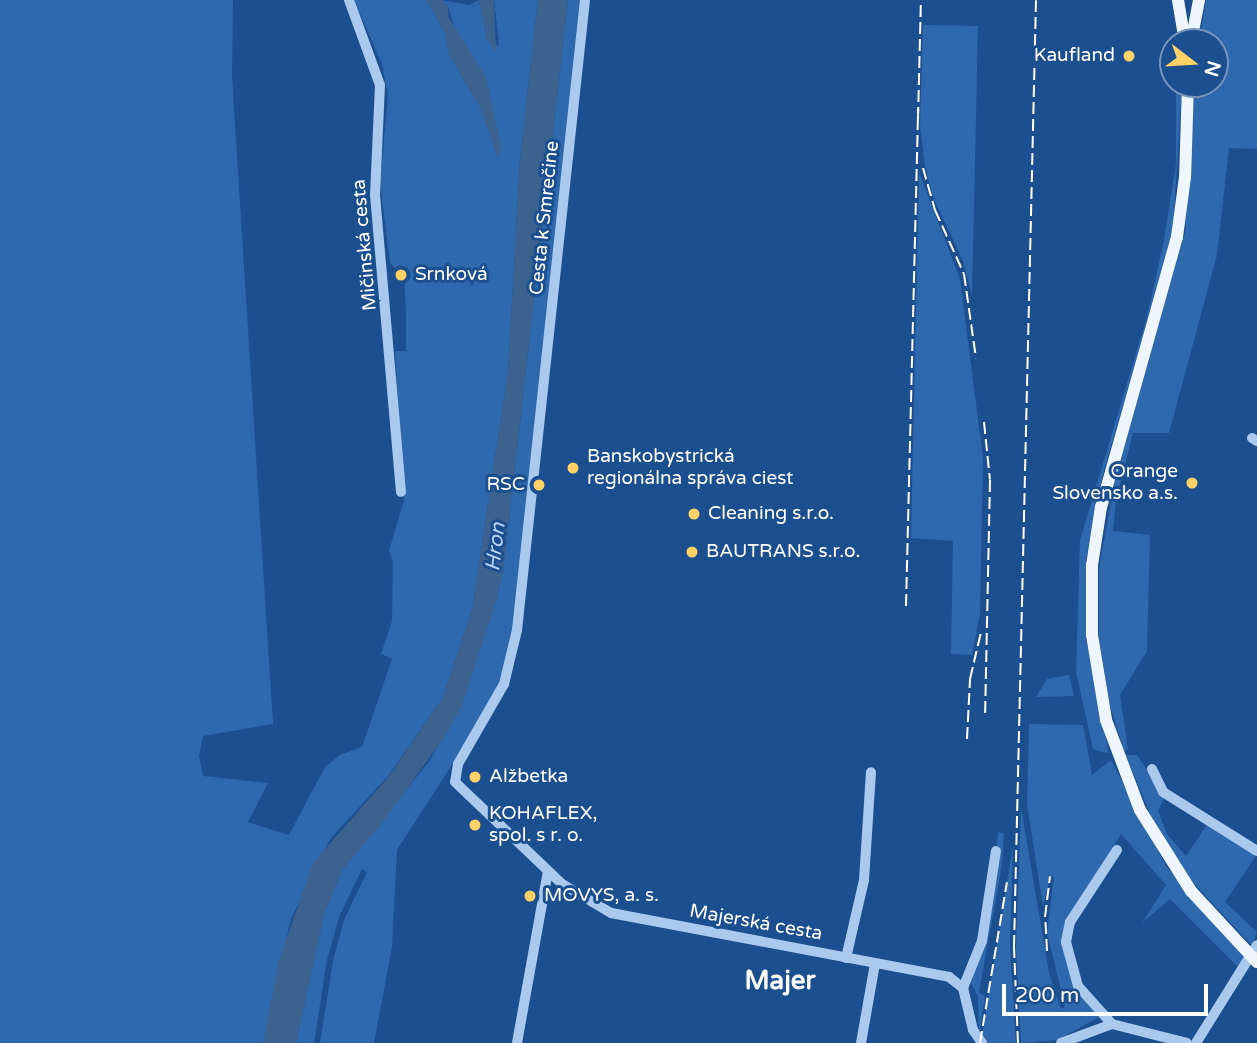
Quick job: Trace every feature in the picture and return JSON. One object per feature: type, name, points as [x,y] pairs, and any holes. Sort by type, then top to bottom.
[{"type":"main road","points":[[1178,0],[1185,28]]},
{"type":"main road","points":[[1189,28],[1190,0]]},
{"type":"main road","points":[[1192,28],[1199,0]]},
{"type":"main road","points":[[1188,98],[1185,177],[1177,237],[1110,473],[1095,544],[1092,635],[1111,739],[1124,774],[1174,867],[1257,962]]},
{"type":"street","name":"Mičinská cesta","points":[[349,0],[380,85],[375,195],[401,492]]},
{"type":"street","name":"Cesta k Smrečine","points":[[538,440],[586,0]]},
{"type":"street","name":"Majerská cesta","points":[[538,440],[510,664],[500,695],[454,776],[458,786],[566,888],[617,916],[949,977],[962,988]]},
{"type":"street","points":[[1152,769],[1163,792],[1257,852]]},
{"type":"street","name":"Majerská cesta","points":[[846,958],[864,880],[871,772]]},
{"type":"street","points":[[1117,850],[1070,922],[1066,942],[1078,986],[1112,1024],[1187,1043]]},
{"type":"street","points":[[982,1043],[973,1030],[962,988],[982,941],[996,851]]},
{"type":"street","points":[[517,1043],[548,871]]},
{"type":"street","points":[[1196,1043],[1257,945]]},
{"type":"street","points":[[861,1043],[875,964]]},
{"type":"street","points":[[1061,1043],[1112,1024]]},
{"type":"shaded area","points":[[0,0],[233,0],[232,77],[273,724],[203,736],[199,756],[203,776],[268,783],[248,822],[289,835],[325,767],[340,755],[362,747],[392,659],[381,654],[392,621],[393,562],[389,551],[404,500],[395,351],[406,351],[404,277],[390,263],[380,183],[388,97],[382,64],[354,0],[426,0],[445,32],[449,55],[480,107],[498,157],[448,7],[442,0],[469,5],[479,0],[487,39],[499,46],[494,0],[538,0],[520,160],[508,372],[472,610],[443,697],[389,775],[330,839],[291,919],[263,1043],[0,1043]]},
{"type":"shaded area","points":[[568,0],[582,0],[516,616],[505,667],[493,701],[397,850],[392,947],[374,1043],[320,1043],[333,961],[344,920],[367,872],[362,869],[339,917],[327,960],[314,1043],[296,1043],[324,914],[342,870],[430,760],[462,705],[496,601],[503,572]]},
{"type":"shaded area","points":[[1206,0],[1257,0],[1257,149],[1229,148],[1217,255],[1169,433],[1133,433],[1116,500],[1113,531],[1150,535],[1147,651],[1120,695],[1128,749],[1124,751],[1109,702],[1099,639],[1099,569],[1116,473],[1185,232],[1194,98],[1229,98],[1229,28],[1201,28]]},
{"type":"shaded area","points":[[923,25],[978,26],[972,295],[963,261],[933,197],[925,166],[920,125]]},
{"type":"shaded area","points":[[1176,98],[1181,98],[1173,231],[1102,478],[1086,559],[1086,638],[1109,753],[1093,749],[1076,672],[1080,540],[1147,317],[1164,240],[1176,164]]},
{"type":"shaded area","points":[[919,172],[960,279],[983,458],[980,614],[972,655],[951,654],[953,541],[911,538]]},
{"type":"shaded area","points":[[1069,675],[1074,696],[1036,697],[1047,679]]},
{"type":"shaded area","points":[[1029,724],[1083,725],[1092,775],[1111,760],[1166,866],[1244,957],[1238,967],[1170,899],[1142,923],[1166,885],[1121,834],[1064,926],[1065,956],[1101,1016],[1057,1040],[1021,1043],[1016,947],[1021,807],[1049,973],[1061,1009],[1065,1007],[1047,932],[1054,877],[1050,877],[1043,906],[1027,804]]},
{"type":"shaded area","points":[[1126,755],[1137,755],[1165,796],[1158,811],[1167,834],[1186,856],[1208,823],[1257,854],[1225,902],[1257,932],[1252,946],[1188,877],[1152,819]]},
{"type":"shaded area","points":[[998,832],[1004,833],[1002,865],[979,992],[985,997],[979,1034],[978,997],[971,982],[991,913]]},
{"type":"shaded area","points":[[1013,845],[1010,947],[1016,1043],[988,1043],[982,1036]]},
{"type":"water","points":[[426,0],[442,0],[448,7],[448,16],[486,77],[501,147],[498,158],[480,107],[449,55],[445,32]]},
{"type":"water","points":[[479,0],[494,0],[496,52],[487,39]]},
{"type":"water","name":"Hron","points":[[538,0],[568,0],[503,572],[496,601],[462,705],[446,735],[382,823],[342,870],[324,914],[296,1043],[263,1043],[279,960],[313,863],[389,776],[443,697],[472,610],[508,372],[520,160]]},
{"type":"railway","points":[[918,119],[921,0]]},
{"type":"railway","points":[[1018,1043],[1014,947],[1036,0]]},
{"type":"railway","points":[[906,606],[918,109]]},
{"type":"railway","points":[[923,168],[935,210],[964,274],[976,358]]},
{"type":"railway","points":[[984,422],[990,480],[985,716]]},
{"type":"railway","points":[[967,739],[970,679],[981,632]]},
{"type":"railway","points":[[1047,951],[1045,917],[1050,876]]},
{"type":"railway","points":[[980,1043],[1007,882]]},
{"type":"place","name":"Kaufland","points":[[1129,56]]},
{"type":"place","name":"Srnková","points":[[401,275]]},
{"type":"place","name":"Banskobystrická regionálna správa ciest","points":[[573,468]]},
{"type":"place","name":"Orange Slovensko a.s.","points":[[1192,483]]},
{"type":"place","name":"RSC","points":[[539,485]]},
{"type":"place","name":"Cleaning s.r.o.","points":[[694,514]]},
{"type":"place","name":"BAUTRANS s.r.o.","points":[[692,552]]},
{"type":"place","name":"Alžbetka","points":[[475,777]]},
{"type":"place","name":"KOHAFLEX, spol. s r. o.","points":[[475,825]]},
{"type":"place","name":"MOVYS, a. s.","points":[[530,896]]},
{"type":"district","name":"Majer","points":[[780,981]]}]
